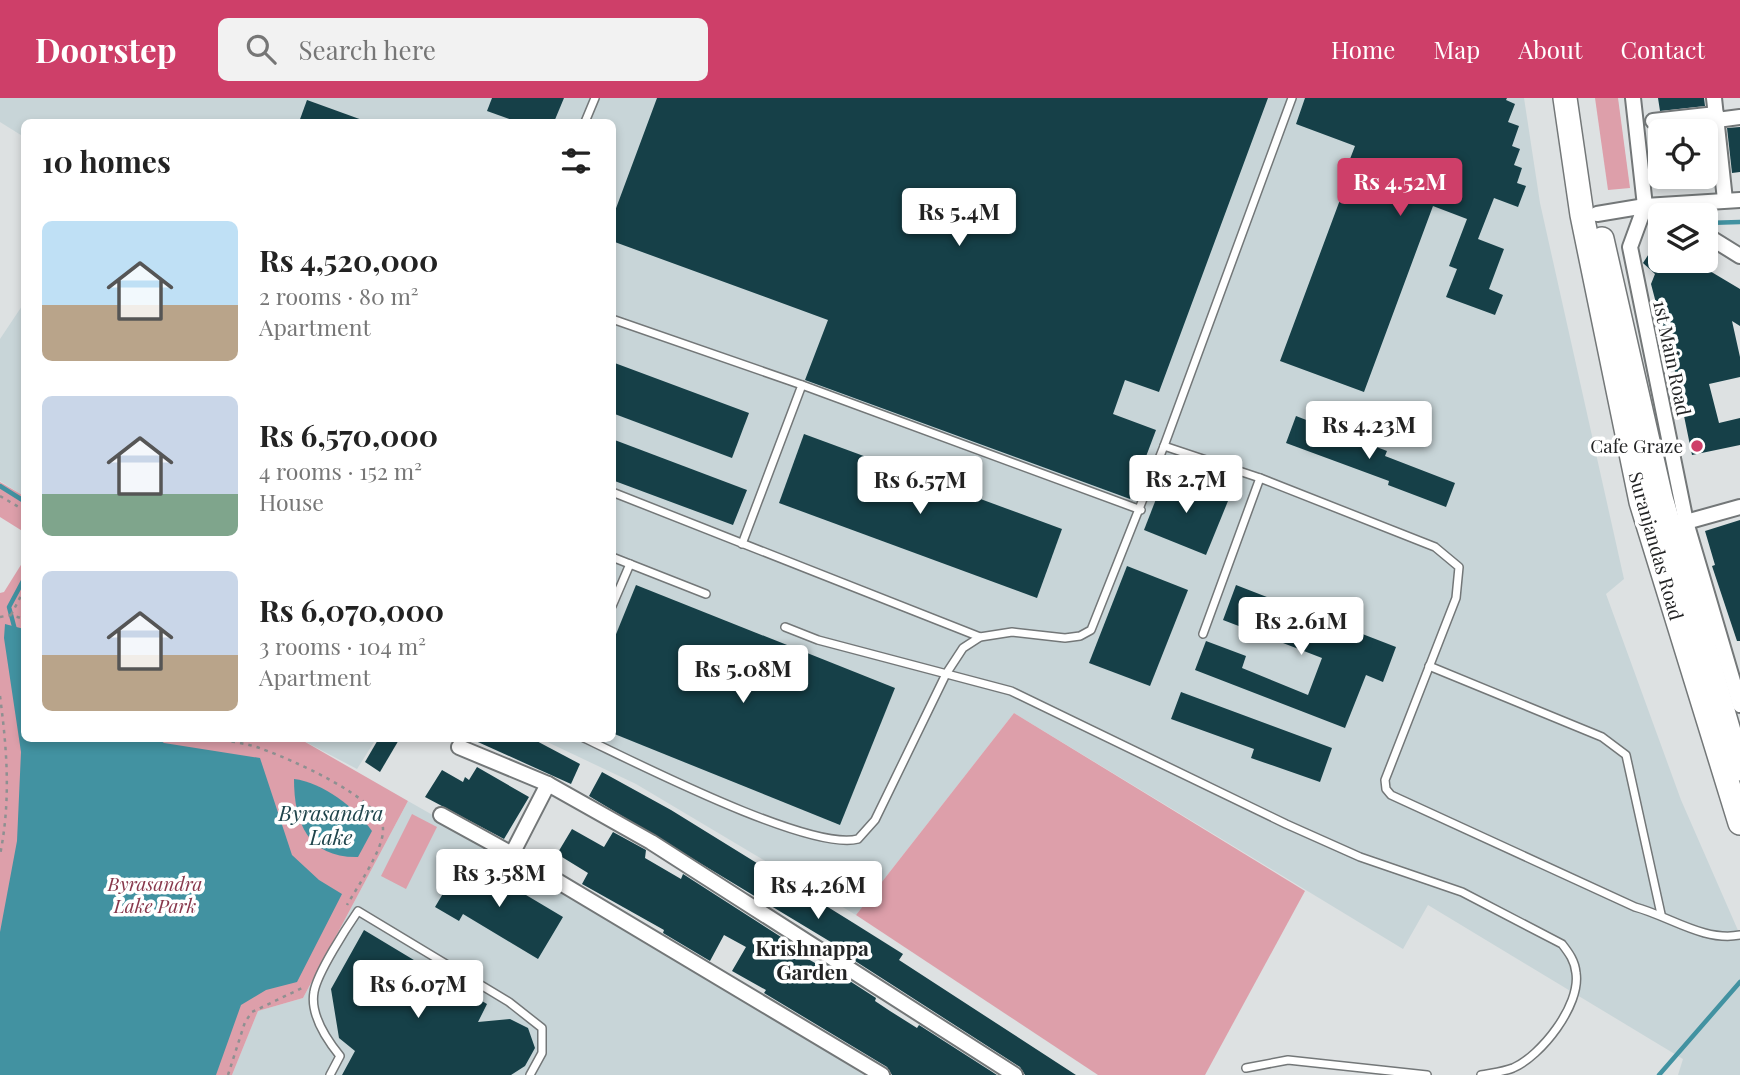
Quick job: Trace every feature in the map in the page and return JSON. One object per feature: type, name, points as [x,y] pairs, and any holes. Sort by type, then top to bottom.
[{"type":"main road","name":"Suranjandas Road","points":[[1565,98],[1585,228],[1642,502],[1740,823]]},
{"type":"main road","name":"Suranjandas Road","points":[[1581,98],[1597,214],[1661,498],[1740,769]]},
{"type":"street","name":"1st Main Road","points":[[1633,98],[1651,203]]},
{"type":"street","points":[[1714,98],[1725,200]]},
{"type":"street","points":[[1684,119],[1740,117]]},
{"type":"street","points":[[1688,203],[1740,200]]},
{"type":"street","points":[[1597,214],[1648,207]]},
{"type":"street","name":"1st Main Road","points":[[1648,213],[1630,247],[1686,522],[1740,705]]},
{"type":"street","points":[[1718,242],[1740,256]]},
{"type":"street","points":[[1686,522],[1740,507]]},
{"type":"street","points":[[459,747],[548,784],[724,887],[1013,1074]]},
{"type":"street","points":[[512,854],[548,784]]},
{"type":"street","points":[[441,815],[512,854],[882,1075]]},
{"type":"lane","points":[[586,119],[595,98]]},
{"type":"lane","points":[[593,742],[724,803],[791,829],[850,841],[858,839],[875,820],[946,674],[963,648],[980,637],[1012,632],[1065,638],[1080,636],[1091,630],[1141,510],[1292,98]]},
{"type":"lane","points":[[616,320],[802,385],[1141,510]]},
{"type":"lane","points":[[742,544],[802,385]]},
{"type":"lane","points":[[1164,446],[1260,478],[1435,547],[1459,567],[1455,598],[1385,780],[1386,789],[1391,795],[1635,907],[1661,914],[1698,932],[1729,937],[1740,935]]},
{"type":"lane","points":[[1203,634],[1260,478]]},
{"type":"lane","points":[[616,494],[980,637]]},
{"type":"lane","points":[[616,559],[706,594]]},
{"type":"lane","points":[[616,597],[630,564]]},
{"type":"lane","points":[[785,627],[818,640],[1011,691],[1286,824],[1360,857],[1462,892],[1562,944],[1572,958],[1577,974],[1568,1009],[1550,1039],[1514,1067],[1481,1075]]},
{"type":"lane","points":[[1429,666],[1602,737],[1626,755],[1661,914]]},
{"type":"lane","points":[[330,1075],[340,1056],[321,1026],[314,991],[345,929],[358,911],[509,1002],[542,1028],[542,1053],[530,1075]]},
{"type":"lane","points":[[1246,1068],[1288,1060],[1427,1075]]},
{"type":"path","points":[[0,496],[21,508]]},
{"type":"path","points":[[11,615],[21,596]]},
{"type":"path","points":[[0,617],[11,615],[21,618]]},
{"type":"path","points":[[0,696],[8,761],[6,825],[0,855]]},
{"type":"path","points":[[233,742],[261,748],[341,786],[371,807],[380,818],[384,827],[382,841],[344,911]]},
{"type":"path","points":[[228,1075],[245,1022],[252,1012],[300,992],[307,980]]},
{"type":"shaded area","points":[[0,98],[1524,98],[1540,203],[1624,579],[1606,594],[1681,800],[1740,935],[1740,1075],[1678,1075],[1683,1059],[1428,905],[1403,949],[1014,713],[856,915],[636,784],[547,742],[616,742],[616,119],[21,119],[21,135],[0,122]]},
{"type":"shaded area","points":[[21,308],[21,494],[0,481],[0,339]]},
{"type":"shaded area","points":[[306,742],[374,742],[357,769]]},
{"type":"shaded area","points":[[408,801],[586,902],[864,1075],[232,1075],[258,1011],[303,998]]},
{"type":"green space","points":[[1595,98],[1618,98],[1630,188],[1608,190]]},
{"type":"green space","points":[[0,482],[21,494],[21,530],[0,517]]},
{"type":"green space","name":"Byrasandra Lake","points":[[21,565],[21,742],[305,742],[408,801],[303,998],[258,1011],[232,1075],[0,1075],[0,593],[4,592]]},
{"type":"green space","points":[[1014,713],[1305,891],[1205,1075],[1098,1075],[856,915]]},
{"type":"green space","points":[[412,814],[437,827],[406,889],[381,876]]},
{"type":"water","name":"Byrasandra Lake","points":[[5,624],[21,628],[21,742],[162,742],[260,758],[292,855],[319,880],[342,894],[297,982],[266,990],[241,1005],[216,1075],[0,1075],[0,932],[17,841],[21,752],[4,638]]},
{"type":"water","name":"Byrasandra Lake","points":[[294,779],[316,785],[338,797],[365,822],[372,831],[358,857],[327,852],[316,845],[301,824]]},
{"type":"building","points":[[492,98],[564,98],[555,119],[510,119],[487,111]]},
{"type":"building","points":[[657,98],[1268,98],[1159,392],[1125,380],[1113,414],[1156,430],[1130,499],[805,380],[828,320],[616,242],[616,208]]},
{"type":"building","points":[[1305,98],[1507,98],[1506,100],[1515,104],[1508,122],[1519,126],[1512,146],[1520,149],[1514,165],[1522,168],[1517,183],[1526,186],[1518,207],[1494,198],[1478,239],[1504,249],[1489,289],[1503,295],[1495,315],[1446,297],[1457,269],[1449,266],[1467,219],[1433,206],[1364,392],[1280,361],[1350,173],[1345,172],[1355,146],[1296,124]]},
{"type":"building","points":[[1658,98],[1704,98],[1705,106],[1660,111]]},
{"type":"building","points":[[307,100],[359,119],[300,119]]},
{"type":"building","points":[[1740,127],[1740,172],[1732,173],[1727,128]]},
{"type":"building","points":[[1648,255],[1648,268],[1643,263]]},
{"type":"building","points":[[1713,273],[1740,289],[1740,326],[1732,321],[1740,357],[1740,377],[1709,384],[1719,423],[1740,418],[1740,445],[1692,455],[1674,367],[1666,369],[1660,343],[1666,341],[1651,284],[1655,274]]},
{"type":"building","points":[[616,363],[749,413],[732,458],[616,414]]},
{"type":"building","points":[[1296,416],[1387,451],[1385,456],[1455,483],[1446,507],[1388,485],[1389,481],[1286,443]]},
{"type":"building","points":[[804,434],[1062,529],[1037,598],[779,503]]},
{"type":"building","points":[[616,441],[747,490],[733,525],[616,481]]},
{"type":"building","points":[[1165,476],[1228,501],[1206,555],[1144,530]]},
{"type":"building","points":[[1740,520],[1740,641],[1737,641],[1712,566],[1715,565],[1705,531]]},
{"type":"building","points":[[1127,566],[1188,590],[1150,686],[1089,663]]},
{"type":"building","points":[[636,585],[895,688],[840,825],[616,735],[616,634]]},
{"type":"building","points":[[1236,585],[1396,647],[1383,682],[1366,675],[1345,728],[1195,670],[1206,641],[1246,656],[1242,668],[1308,695],[1322,658],[1223,620]]},
{"type":"building","points":[[1181,692],[1332,748],[1320,782],[1251,758],[1254,749],[1171,719]]},
{"type":"building","points":[[377,742],[398,742],[380,772],[365,762]]},
{"type":"building","points":[[478,742],[539,742],[580,764],[571,784]]},
{"type":"building","points":[[477,767],[529,797],[504,839],[425,797],[442,770],[463,782],[465,777],[469,780]]},
{"type":"building","points":[[602,772],[671,810],[903,954],[899,960],[1076,1075],[1025,1075],[1020,1067],[852,959],[854,956],[589,796]]},
{"type":"building","points":[[572,829],[604,847],[613,832],[646,850],[645,858],[681,879],[683,874],[792,944],[789,948],[841,978],[842,976],[876,998],[875,1001],[890,1011],[917,1028],[919,1025],[997,1075],[892,1075],[887,1067],[732,971],[746,947],[724,935],[710,961],[663,933],[664,930],[582,884],[588,873],[557,854]]},
{"type":"building","points":[[464,858],[563,917],[538,959],[463,914],[459,921],[435,907]]},
{"type":"building","points":[[364,930],[487,1004],[478,1022],[510,1019],[528,1028],[535,1048],[525,1066],[511,1075],[342,1075],[355,1051],[339,1038],[331,989]]},
{"type":"waterway","points":[[1718,223],[1740,222]]},
{"type":"waterway","points":[[0,486],[21,499]]},
{"type":"waterway","points":[[15,630],[9,607],[21,585]]},
{"type":"waterway","points":[[1659,1075],[1740,982]]},
{"type":"place","name":"Cafe Graze","points":[[1697,446]]},
{"type":"district","name":"Krishnappa Garden","points":[[812,961]]},
{"type":"park label","name":"Byrasandra Lake Park","points":[[155,895]]}]
